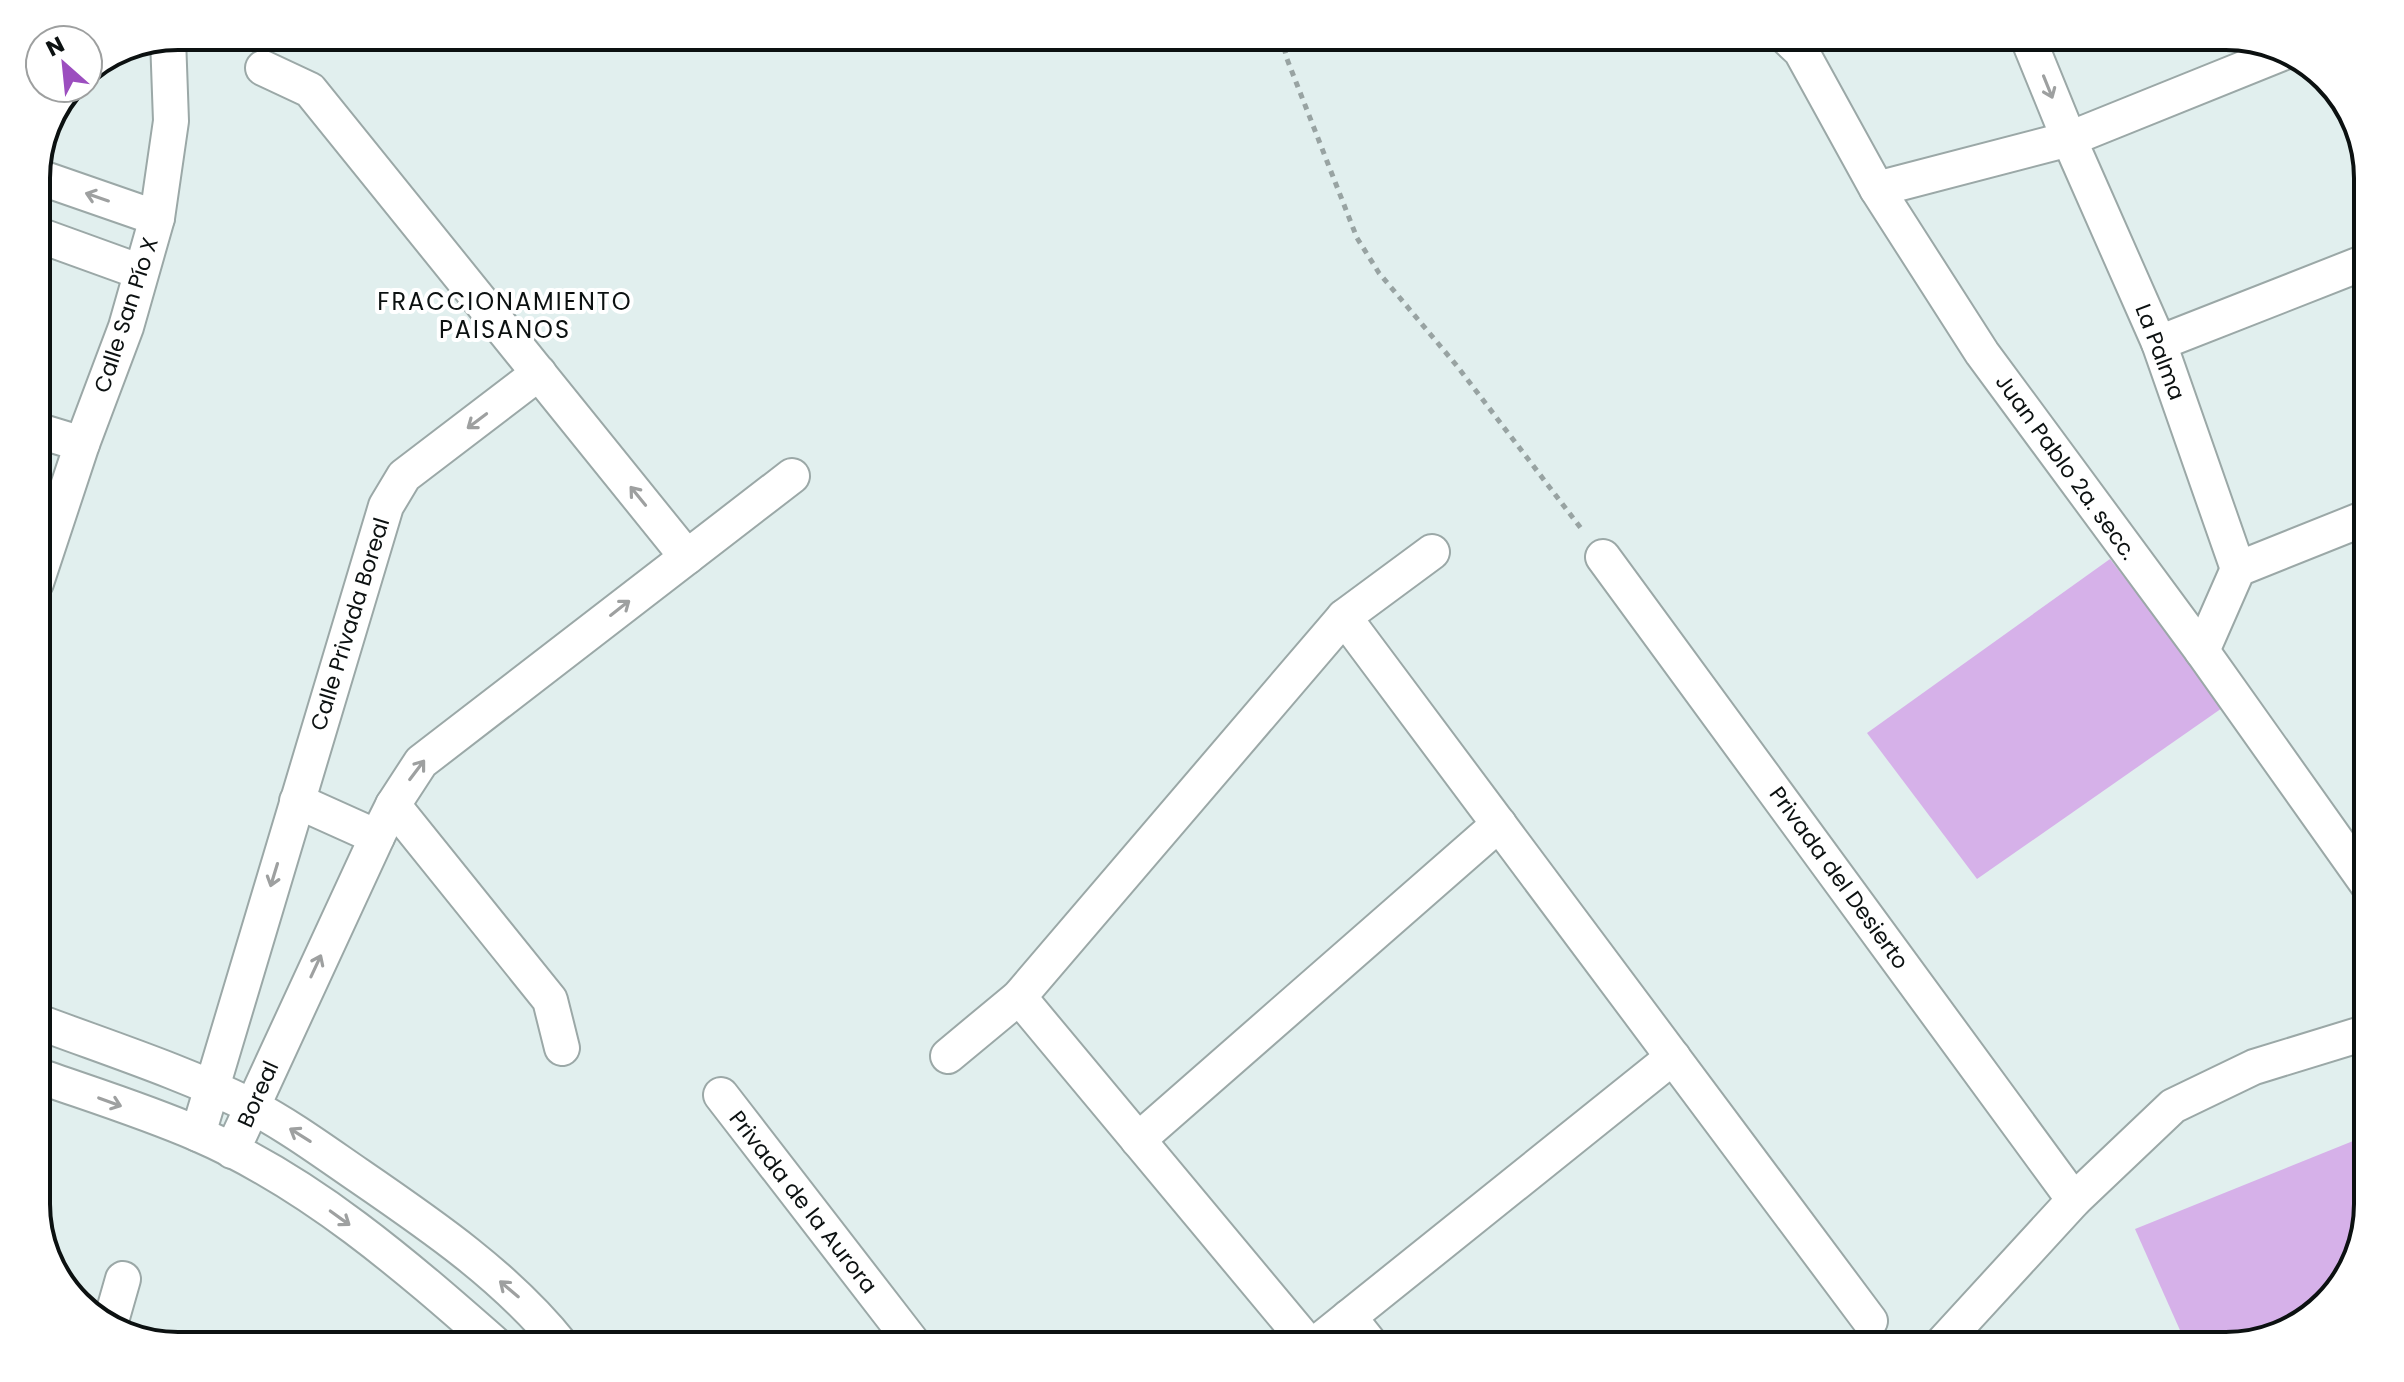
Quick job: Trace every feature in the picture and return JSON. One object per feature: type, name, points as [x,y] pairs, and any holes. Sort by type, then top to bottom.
[{"type":"street","name":"Juan Pablo 2a. secc.","points":[[1800,50],[1877,189],[1982,353],[2202,651],[2354,865]]},
{"type":"street","name":"La Palma","points":[[2033,50],[2159,343],[2238,569]]},
{"type":"street","name":"Calle San Pío X","points":[[50,541],[126,327],[157,218],[171,121],[168,51]]},
{"type":"street","points":[[1877,189],[2069,139],[2270,58]]},
{"type":"street","points":[[263,68],[310,90],[687,557]]},
{"type":"street","points":[[50,181],[157,218]]},
{"type":"street","points":[[50,239],[141,272]]},
{"type":"street","points":[[2159,343],[2354,266]]},
{"type":"street","name":"Calle Privada Boreal","points":[[231,1023],[386,506],[404,476],[539,373]]},
{"type":"street","points":[[50,434],[82,444]]},
{"type":"street","points":[[297,801],[377,837],[421,762],[792,476]]},
{"type":"street","points":[[2202,651],[2238,569],[2354,523]]},
{"type":"street","points":[[948,1056],[1019,997],[1344,617],[1432,552]]},
{"type":"street","name":"Privada del Desierto","points":[[1603,557],[2074,1200]]},
{"type":"street","points":[[1344,617],[1870,1321]]},
{"type":"street","points":[[393,805],[550,1000],[562,1048]]},
{"type":"street","points":[[1138,1140],[1499,824]]},
{"type":"street","name":"Boreal","points":[[232,1151],[377,837]]},
{"type":"street","points":[[1019,997],[1300,1332]]},
{"type":"street","name":"Boreal","points":[[198,1134],[231,1023]]},
{"type":"street","points":[[50,1026],[211,1088],[252,1107],[313,1144],[461,1249],[534,1311],[551,1332]]},
{"type":"street","points":[[1953,1332],[2074,1200],[2173,1106],[2254,1067],[2354,1036]]},
{"type":"street","points":[[1330,1332],[1673,1057]]},
{"type":"street","points":[[50,1080],[198,1134],[303,1190],[412,1271],[481,1332]]},
{"type":"street","name":"Privada de la Aurora","points":[[721,1095],[904,1332]]},
{"type":"street","points":[[113,1314],[123,1279]]},
{"type":"street","points":[[1349,1317],[1361,1332]]},
{"type":"path","points":[[1285,50],[1357,238],[1379,273],[1457,366],[1603,557]]},
{"type":"shaded area","points":[[2110,559],[2225,706],[1977,879],[1867,733]]},
{"type":"shaded area","points":[[2354,1141],[2353,1221],[2344,1253],[2328,1282],[2304,1306],[2275,1322],[2243,1331],[2181,1332],[2135,1229]]},
{"type":"district","name":"FRACCIONAMIENTO PAISANOS","points":[[505,315]]}]
